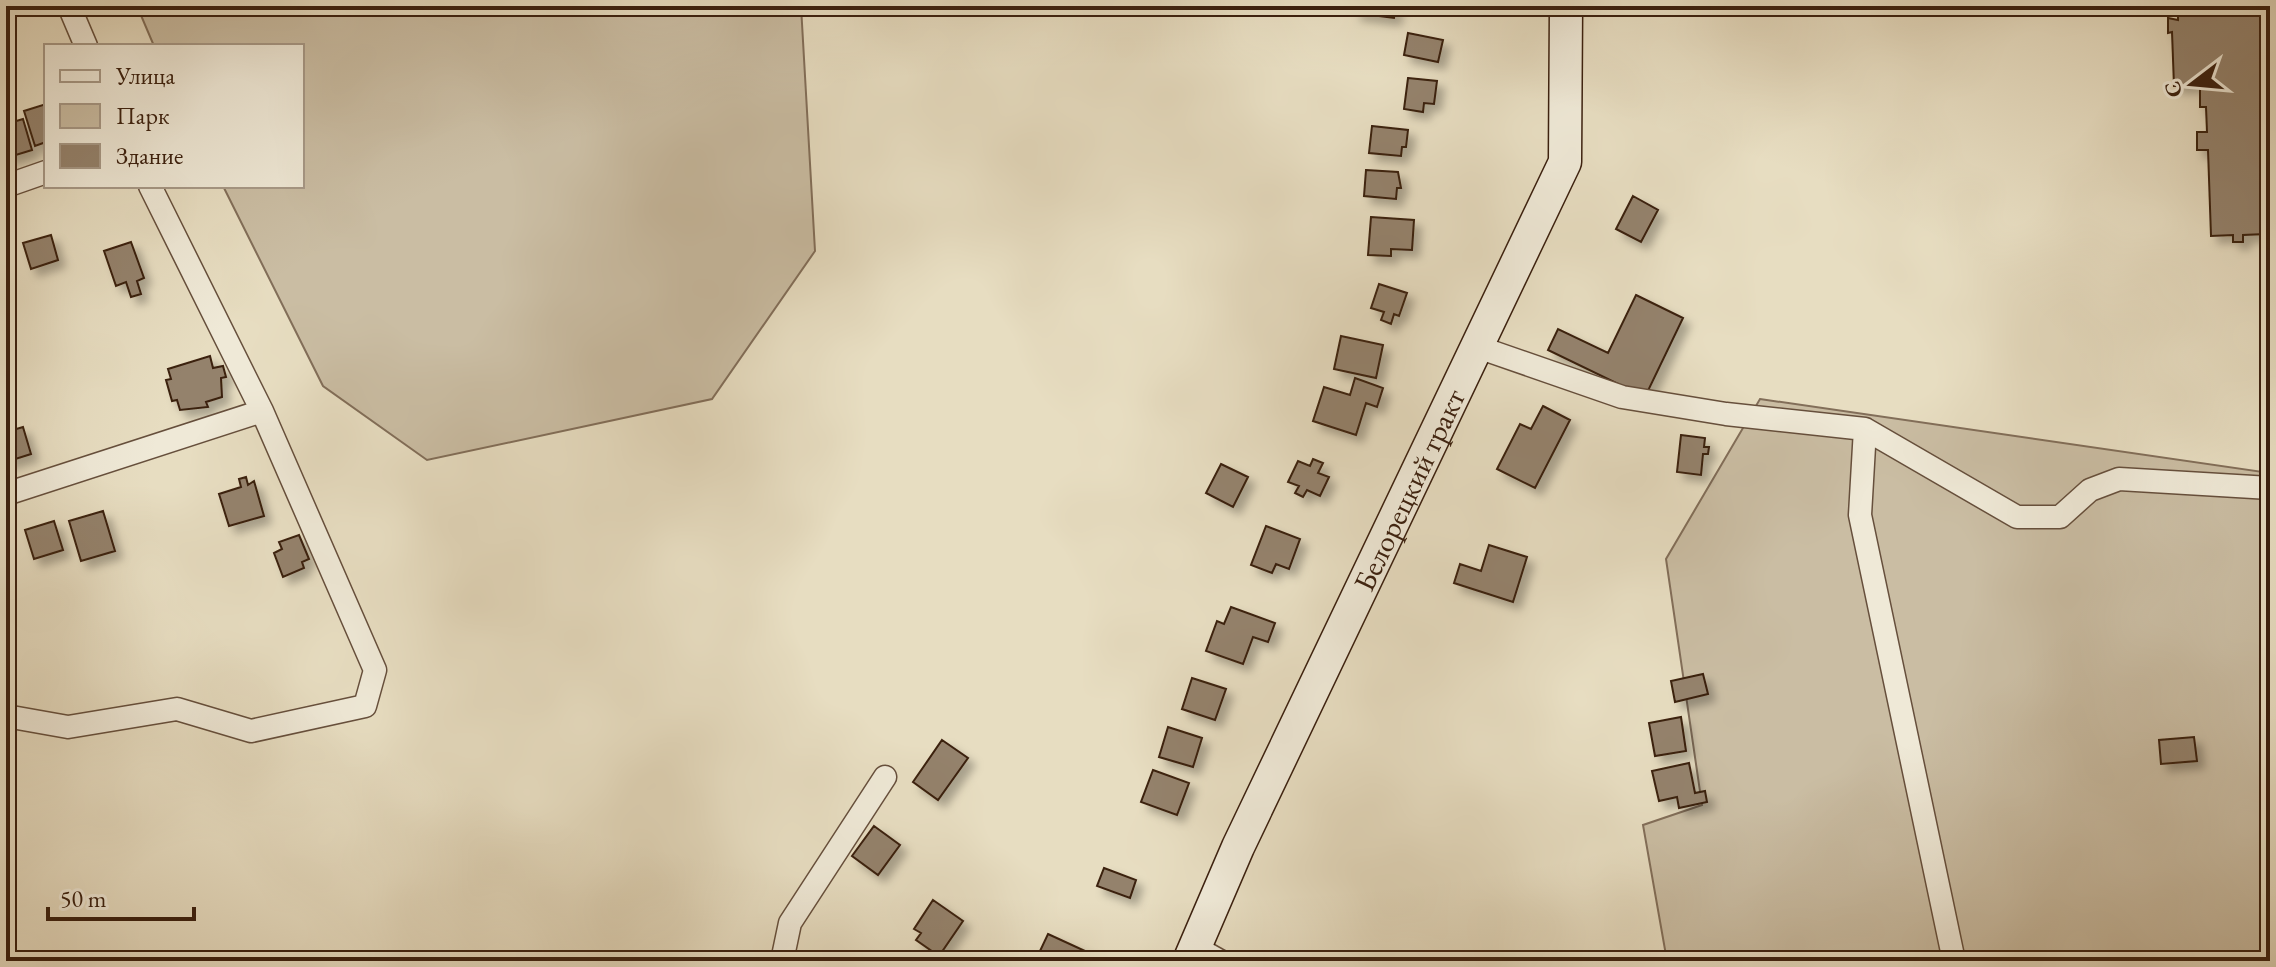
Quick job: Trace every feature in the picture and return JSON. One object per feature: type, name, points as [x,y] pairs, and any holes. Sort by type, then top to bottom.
[{"type":"street","points":[[69,6],[85,44]]},
{"type":"street","name":"Белорецкий тракт","points":[[1201,956],[1238,847],[1565,162],[1566,6]]},
{"type":"street","points":[[6,186],[44,173]]},
{"type":"street","points":[[6,716],[68,727],[177,709],[251,731],[365,706],[375,670],[262,411],[151,188]]},
{"type":"street","points":[[1475,346],[1622,397],[1726,414],[1865,429],[2017,517],[2060,517],[2090,490],[2119,479],[2270,488]]},
{"type":"street","points":[[6,494],[262,411]]},
{"type":"street","points":[[1865,429],[1860,515],[1954,961]]},
{"type":"street","points":[[782,961],[790,923],[885,777]]},
{"type":"green space","points":[[137,6],[801,6],[815,251],[712,399],[427,460],[323,386],[224,188],[304,188],[304,44],[153,44]]},
{"type":"green space","points":[[1760,399],[2270,473],[2270,961],[1667,961],[1643,825],[1702,805],[1666,559]]},
{"type":"building","points":[[1355,6],[1396,6],[1394,18],[1354,13]]},
{"type":"building","points":[[2178,6],[2270,6],[2270,146],[2262,147],[2266,234],[2243,235],[2243,242],[2233,242],[2233,235],[2211,236],[2208,150],[2197,150],[2197,132],[2207,132],[2206,107],[2200,107],[2200,88],[2205,88],[2205,85],[2174,86],[2172,32],[2168,33],[2168,18],[2178,20]]},
{"type":"building","points":[[1408,33],[1443,40],[1438,62],[1404,55]]},
{"type":"building","points":[[1408,78],[1437,81],[1434,104],[1424,103],[1423,112],[1404,109]]},
{"type":"building","points":[[44,105],[44,143],[35,146],[24,111]]},
{"type":"building","points":[[23,119],[32,150],[6,158],[6,124]]},
{"type":"building","points":[[1372,126],[1408,130],[1406,147],[1402,147],[1401,156],[1369,153]]},
{"type":"building","points":[[1366,170],[1398,172],[1401,188],[1397,188],[1396,199],[1364,196]]},
{"type":"building","points":[[1633,196],[1658,210],[1641,242],[1616,229]]},
{"type":"building","points":[[1371,217],[1414,220],[1412,250],[1391,249],[1391,256],[1368,255]]},
{"type":"building","points":[[51,235],[58,260],[31,269],[23,243]]},
{"type":"building","points":[[131,242],[144,278],[137,281],[141,294],[131,297],[126,282],[116,286],[104,251]]},
{"type":"building","points":[[1379,284],[1407,293],[1399,316],[1394,314],[1391,324],[1381,320],[1384,312],[1371,308]]},
{"type":"building","points":[[1636,295],[1683,318],[1645,397],[1548,350],[1558,329],[1608,353]]},
{"type":"building","points":[[1341,336],[1383,345],[1376,378],[1334,369]]},
{"type":"building","points":[[210,356],[213,368],[223,366],[226,377],[221,378],[222,397],[206,402],[208,407],[180,410],[177,400],[172,401],[166,380],[171,379],[168,369]]},
{"type":"building","points":[[1355,378],[1383,388],[1377,407],[1366,403],[1356,435],[1313,421],[1324,387],[1350,395]]},
{"type":"building","points":[[1543,406],[1570,420],[1535,488],[1497,469],[1520,424],[1531,429]]},
{"type":"building","points":[[23,427],[31,454],[6,462],[6,432]]},
{"type":"building","points":[[1681,435],[1705,438],[1704,447],[1709,447],[1708,454],[1703,454],[1701,475],[1677,472]]},
{"type":"building","points":[[1313,459],[1323,463],[1318,473],[1329,477],[1320,496],[1307,490],[1303,497],[1295,493],[1299,486],[1288,482],[1298,461],[1310,466]]},
{"type":"building","points":[[1221,464],[1248,477],[1233,507],[1206,493]]},
{"type":"building","points":[[246,477],[248,485],[254,481],[264,516],[229,526],[219,494],[241,487],[239,479]]},
{"type":"building","points":[[103,511],[115,551],[81,561],[69,521]]},
{"type":"building","points":[[54,521],[63,550],[34,559],[25,530]]},
{"type":"building","points":[[1266,526],[1300,539],[1289,569],[1276,564],[1272,573],[1251,565]]},
{"type":"building","points":[[299,535],[309,559],[302,562],[304,568],[283,577],[274,553],[282,549],[279,542]]},
{"type":"building","points":[[1489,545],[1527,557],[1513,602],[1454,583],[1460,564],[1481,571]]},
{"type":"building","points":[[1231,607],[1275,623],[1268,642],[1253,637],[1243,664],[1206,651],[1217,621],[1224,624]]},
{"type":"building","points":[[1703,674],[1708,694],[1675,702],[1671,681]]},
{"type":"building","points":[[1192,678],[1226,689],[1215,720],[1182,709]]},
{"type":"building","points":[[1681,717],[1686,751],[1655,756],[1649,723]]},
{"type":"building","points":[[1168,727],[1202,738],[1193,767],[1159,757]]},
{"type":"building","points":[[2194,737],[2197,761],[2161,764],[2159,740]]},
{"type":"building","points":[[942,740],[968,758],[938,800],[913,782]]},
{"type":"building","points":[[1689,763],[1695,793],[1705,791],[1707,802],[1679,808],[1677,797],[1659,801],[1652,771]]},
{"type":"building","points":[[1153,770],[1189,783],[1177,815],[1141,802]]},
{"type":"building","points":[[874,826],[900,845],[878,875],[852,856]]},
{"type":"building","points":[[1104,868],[1136,880],[1130,898],[1097,886]]},
{"type":"building","points":[[933,900],[963,921],[939,956],[916,940],[921,933],[914,929]]},
{"type":"building","points":[[1048,934],[1096,956],[1094,961],[1063,961],[1040,951]]}]
